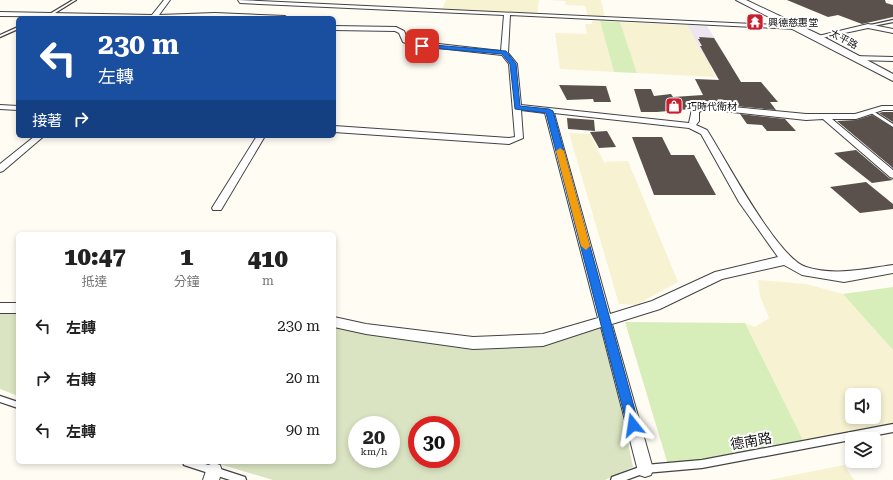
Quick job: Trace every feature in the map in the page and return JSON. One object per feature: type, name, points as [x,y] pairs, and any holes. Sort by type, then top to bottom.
[{"type":"street","points":[[154,16],[167,0]]},
{"type":"street","name":"太平路","points":[[740,0],[817,37],[893,78]]},
{"type":"street","points":[[231,16],[233,11],[241,1],[796,27]]},
{"type":"street","points":[[0,14],[31,16]]},
{"type":"street","points":[[336,129],[509,140],[518,138],[513,64],[504,53],[507,14]]},
{"type":"street","points":[[817,37],[868,26],[893,31]]},
{"type":"street","points":[[336,28],[396,28],[402,32],[405,41],[411,44],[504,53]]},
{"type":"street","points":[[856,58],[893,59]]},
{"type":"street","points":[[692,126],[695,121],[695,111],[703,106],[806,117],[856,116],[882,108],[893,108]]},
{"type":"street","points":[[0,107],[16,108]]},
{"type":"street","points":[[517,107],[692,126],[704,132],[743,200],[786,260],[802,271],[844,276],[893,268]]},
{"type":"street","points":[[549,111],[645,469]]},
{"type":"street","points":[[825,117],[893,175]]},
{"type":"street","points":[[0,169],[38,138]]},
{"type":"street","points":[[217,208],[260,138]]},
{"type":"street","points":[[336,322],[366,329],[473,343],[543,340],[656,306],[719,275],[786,260]]},
{"type":"street","points":[[0,308],[16,308]]},
{"type":"lane","points":[[48,16],[75,0]]},
{"type":"lane","points":[[868,26],[893,21]]},
{"type":"lane","points":[[0,36],[16,29]]},
{"type":"lane","points":[[872,112],[893,126]]},
{"type":"lane","points":[[0,399],[16,404]]},
{"type":"lane","name":"德南路","points":[[615,480],[645,469],[702,464],[893,428]]},
{"type":"lane","points":[[191,464],[212,476],[242,480]]},
{"type":"shaded area","points":[[446,0],[539,0],[537,14],[442,10]]},
{"type":"shaded area","points":[[548,0],[601,0],[605,18],[588,17],[585,6],[566,5],[565,1]]},
{"type":"shaded area","points":[[592,21],[600,21],[614,72],[560,69],[555,33],[587,34],[585,24],[592,24]]},
{"type":"shaded area","points":[[620,22],[687,25],[716,77],[637,73]]},
{"type":"shaded area","points":[[687,25],[707,26],[732,66],[709,65]]},
{"type":"shaded area","points":[[569,133],[590,134],[604,162],[628,161],[678,282],[636,305],[619,304]]},
{"type":"shaded area","points":[[758,280],[806,284],[843,294],[893,350],[893,425],[856,432],[845,432],[845,434],[804,442],[745,323],[755,327],[769,318],[760,296]]},
{"type":"shaded area","points":[[844,465],[854,480],[769,480]]},
{"type":"green space","points":[[600,21],[620,22],[637,73],[614,72]]},
{"type":"green space","points":[[893,287],[893,350],[843,294]]},
{"type":"green space","points":[[16,305],[16,395],[0,389],[0,306]]},
{"type":"green space","points":[[336,318],[382,329],[522,341],[603,324],[633,467],[605,480],[273,480],[220,464],[336,464]]},
{"type":"green space","points":[[625,322],[745,323],[804,442],[669,468]]},
{"type":"building","points":[[787,0],[885,0],[886,3],[893,5],[893,17],[862,24],[838,15],[828,17]]},
{"type":"building","points":[[699,37],[714,38],[741,82],[761,82],[778,102],[770,102],[776,110],[703,103],[695,104],[695,106],[691,109],[641,112],[634,89],[651,89],[654,96],[671,94],[673,97],[703,95],[695,79],[719,80],[700,46],[702,46],[698,39],[700,39]]},
{"type":"building","points":[[559,85],[606,86],[611,102],[594,102],[593,99],[567,100]]},
{"type":"building","points":[[893,112],[893,122],[879,113]]},
{"type":"building","points":[[740,114],[785,119],[796,131],[767,131],[762,125],[747,124]]},
{"type":"building","points":[[872,115],[893,128],[893,168],[837,121],[856,120]]},
{"type":"building","points":[[567,118],[594,120],[595,131],[568,129]]},
{"type":"building","points":[[607,131],[616,147],[599,148],[590,132]]},
{"type":"building","points":[[632,137],[662,137],[671,155],[694,155],[716,195],[654,195]]},
{"type":"building","points":[[856,150],[893,180],[872,183],[834,153]]},
{"type":"building","points":[[866,182],[893,204],[893,209],[860,213],[830,187]]},
{"type":"slow traffic","points":[[560,151],[586,246]]},
{"type":"place","name":"興德慈惠堂","points":[[755,22]]},
{"type":"place","name":"巧時代衛材","points":[[674,106]]},
{"type":"route","points":[[422,46],[504,53],[513,64],[517,107],[549,111],[633,425]]}]
